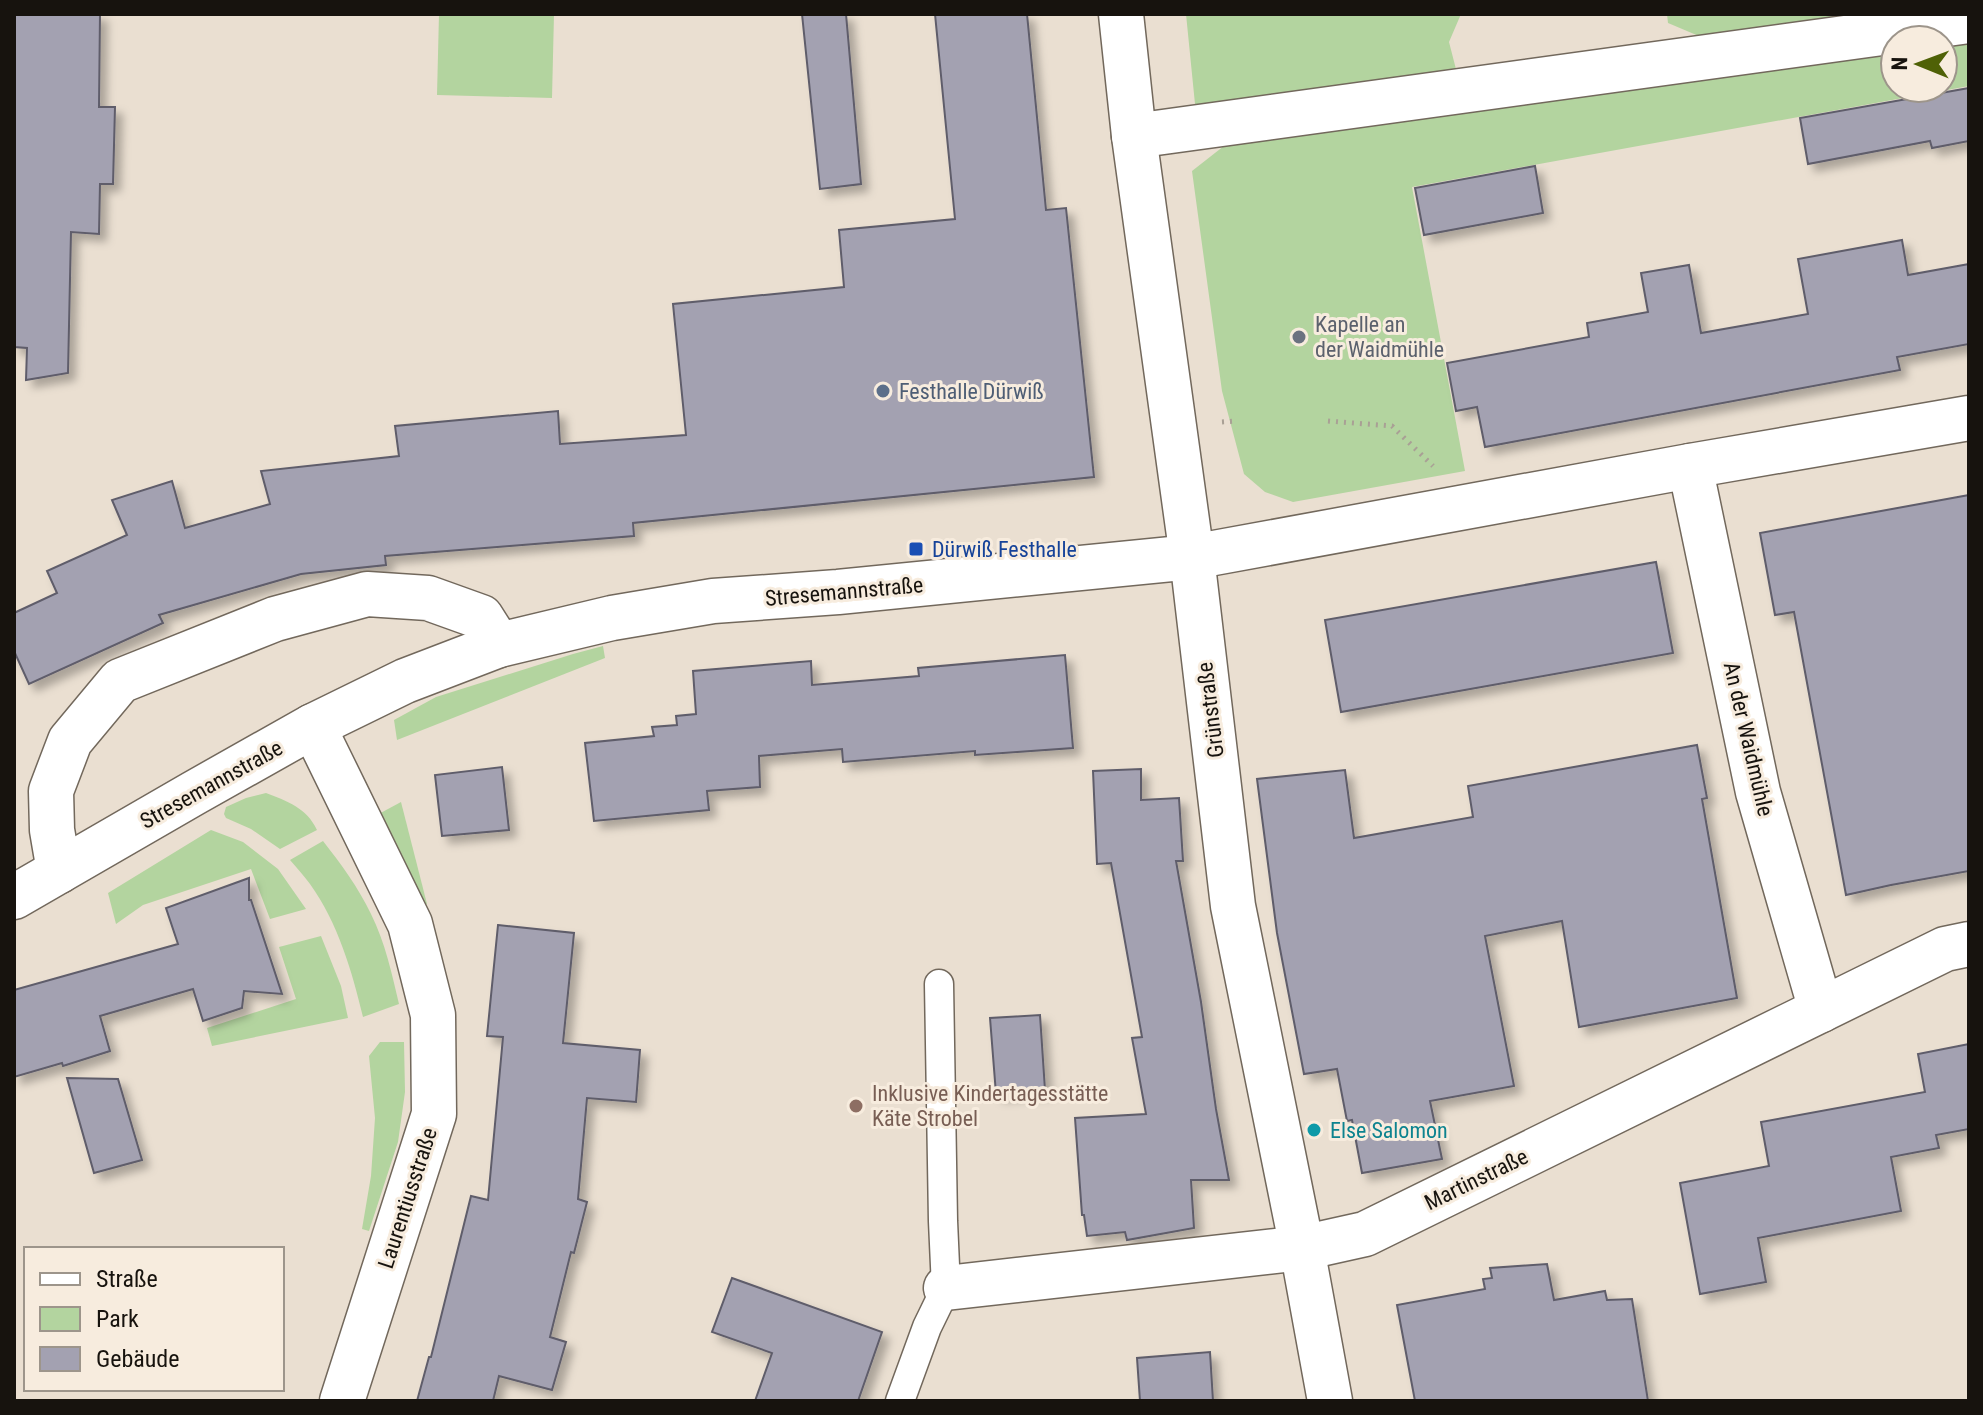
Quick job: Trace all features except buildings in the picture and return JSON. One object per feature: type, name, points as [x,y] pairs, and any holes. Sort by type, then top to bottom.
[{"type":"street","name":"Grünstraße","points":[[1121,14],[1134,136],[1192,557],[1233,906],[1330,1401]]},
{"type":"street","points":[[1134,136],[1969,21]]},
{"type":"street","points":[[1192,557],[1969,418]]},
{"type":"street","name":"An der Waidmühle","points":[[1690,466],[1758,792],[1821,1010]]},
{"type":"street","name":"Stresemannstraße","points":[[14,897],[313,726],[405,681],[499,645],[612,618],[713,601],[838,592],[1192,557]]},
{"type":"street","points":[[59,871],[52,830],[51,791],[70,741],[120,681],[275,619],[367,594],[428,598],[481,617],[499,645]]},
{"type":"street","name":"Laurentiusstraße","points":[[313,726],[410,924],[433,1015],[434,1114],[342,1401]]},
{"type":"street","name":"Martinstraße","points":[[946,1288],[1302,1248],[1365,1234],[1945,949],[1969,944]]},
{"type":"lane","points":[[900,1401],[927,1327],[946,1288],[939,984]]},
{"type":"path","points":[[1328,421],[1392,426],[1444,475],[1450,509]]},
{"type":"green space","points":[[439,14],[554,14],[552,98],[437,95]]},
{"type":"green space","points":[[1186,14],[1461,14],[1449,42],[1458,77],[1196,114]]},
{"type":"green space","points":[[1667,14],[1873,14],[1713,42],[1668,23]]},
{"type":"green space","points":[[1969,38],[1969,86],[1959,88],[1959,39]]},
{"type":"green space","points":[[1879,50],[1879,102],[1412,187],[1465,471],[1293,502],[1265,492],[1244,474],[1222,391],[1192,171],[1229,142]]},
{"type":"green space","points":[[603,646],[605,658],[397,740],[394,720],[436,697]]},
{"type":"green space","points":[[266,793],[302,811],[317,830],[280,849],[251,829],[226,818],[226,807]]},
{"type":"green space","points":[[401,802],[427,904],[410,909],[375,816]]},
{"type":"green space","points":[[211,830],[243,842],[278,869],[306,909],[270,919],[251,869],[143,905],[116,924],[108,893]]},
{"type":"green space","points":[[323,841],[361,894],[371,914],[384,947],[399,1004],[363,1017],[349,965],[329,915],[308,881],[290,860]]},
{"type":"green space","points":[[321,936],[341,986],[348,1018],[212,1046],[207,1028],[296,999],[279,947]]},
{"type":"green space","points":[[380,1042],[404,1042],[405,1092],[398,1142],[369,1231],[362,1229],[371,1176],[375,1118],[369,1056]]},
{"type":"place","name":"Kapelle an der Waidmühle","points":[[1299,337]]},
{"type":"place","name":"Festhalle Dürwiß","points":[[883,391]]},
{"type":"place","name":"Dürwiß Festhalle","points":[[916,549]]},
{"type":"place","name":"Inklusive Kindertagesstätte Käte Strobel","points":[[856,1106]]},
{"type":"place","name":"Else Salomon","points":[[1314,1130]]}]
